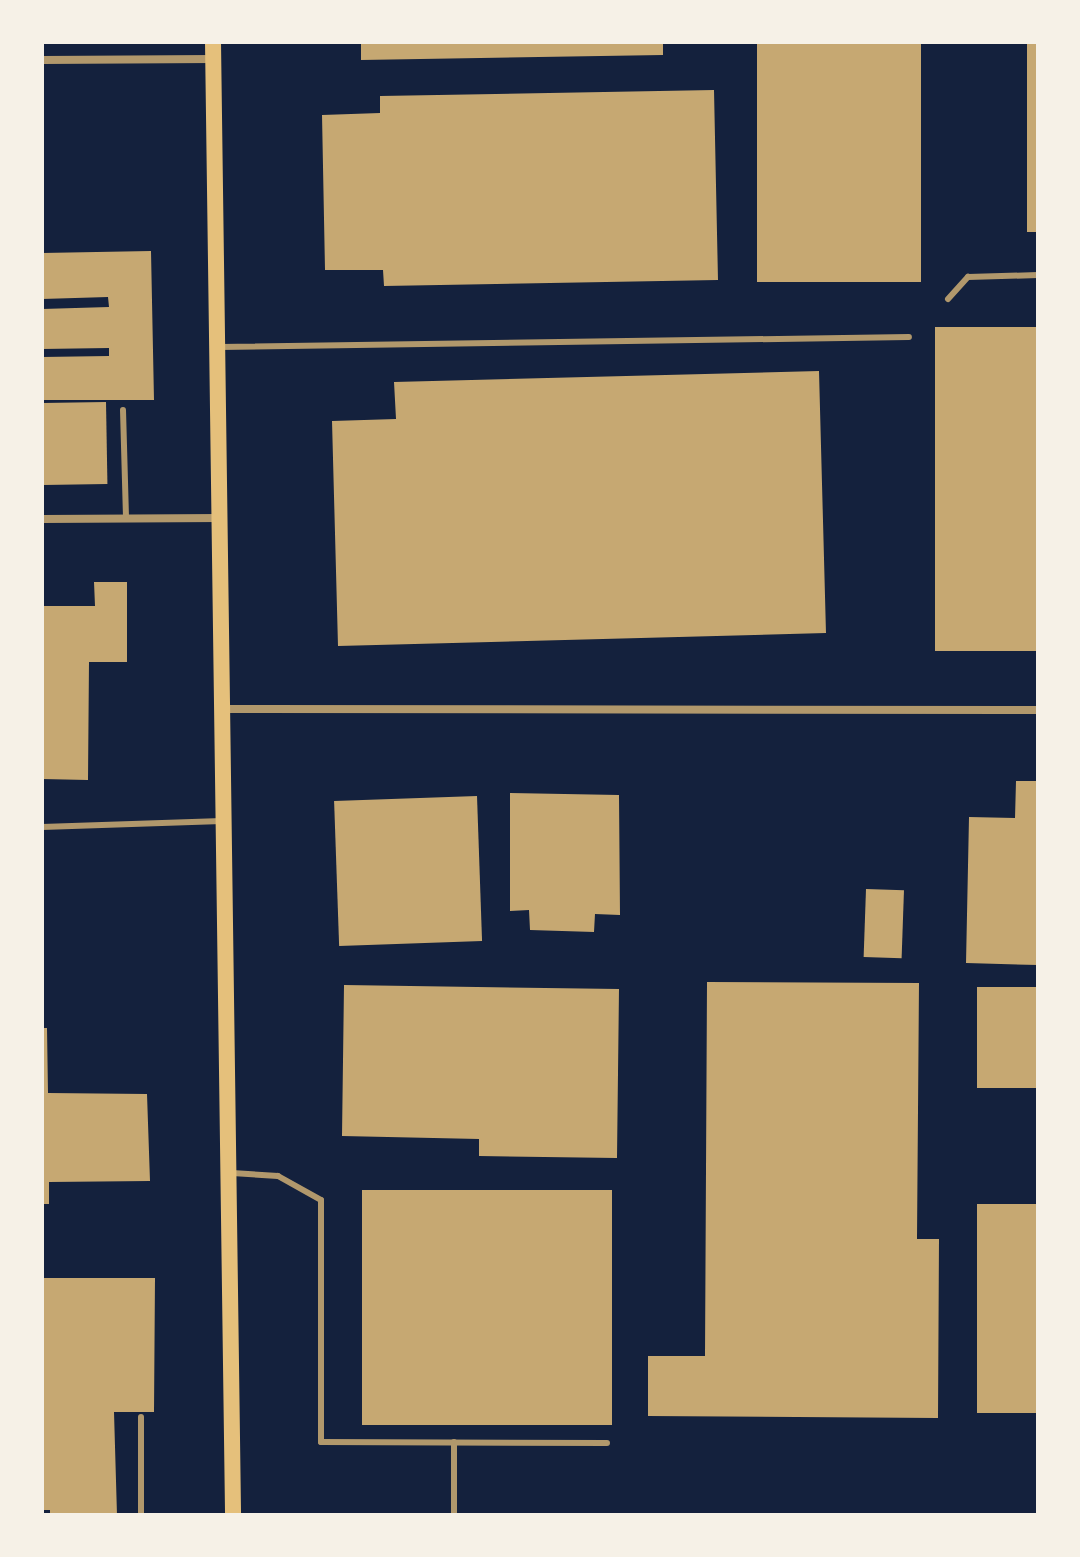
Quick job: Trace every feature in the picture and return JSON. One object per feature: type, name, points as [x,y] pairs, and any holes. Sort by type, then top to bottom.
[{"type":"main road","points":[[213,51],[222,518],[233,1515]]},
{"type":"street","points":[[42,60],[213,51]]},
{"type":"street","points":[[42,519],[222,518]]},
{"type":"street","points":[[223,709],[1038,710]]},
{"type":"lane","points":[[948,299],[968,277],[1038,275]]},
{"type":"lane","points":[[218,347],[909,337]]},
{"type":"lane","points":[[123,410],[126,518]]},
{"type":"lane","points":[[42,827],[224,821]]},
{"type":"lane","points":[[229,1173],[278,1176],[321,1200],[321,1442],[607,1443]]},
{"type":"lane","points":[[141,1417],[141,1515]]},
{"type":"lane","points":[[454,1442],[454,1515]]},
{"type":"building","points":[[361,42],[663,42],[663,55],[361,60]]},
{"type":"building","points":[[757,42],[921,42],[921,282],[757,282]]},
{"type":"building","points":[[1027,42],[1038,42],[1038,232],[1027,232]]},
{"type":"building","points":[[714,90],[718,280],[384,286],[383,270],[325,270],[322,115],[380,113],[380,96]]},
{"type":"building","points":[[151,251],[154,400],[42,400],[42,357],[109,356],[109,348],[42,349],[42,309],[109,307],[108,297],[42,299],[42,253]]},
{"type":"building","points":[[935,327],[1038,327],[1038,651],[935,651]]},
{"type":"building","points":[[819,371],[826,633],[338,646],[332,421],[396,419],[394,382]]},
{"type":"building","points":[[106,402],[107,484],[43,485],[42,403]]},
{"type":"building","points":[[94,582],[127,582],[127,662],[89,662],[88,780],[42,779],[42,606],[95,606]]},
{"type":"building","points":[[1016,781],[1038,781],[1038,965],[966,963],[969,817],[1015,818]]},
{"type":"building","points":[[510,793],[619,795],[620,915],[595,914],[594,932],[530,930],[529,910],[510,911]]},
{"type":"building","points":[[477,796],[482,941],[339,946],[334,801]]},
{"type":"building","points":[[866,889],[904,890],[902,958],[864,957]]},
{"type":"building","points":[[707,982],[919,983],[917,1239],[939,1239],[938,1418],[648,1416],[648,1356],[705,1356]]},
{"type":"building","points":[[344,985],[619,989],[617,1158],[479,1156],[479,1139],[342,1136]]},
{"type":"building","points":[[977,987],[1038,987],[1038,1088],[977,1088]]},
{"type":"building","points":[[42,1028],[47,1028],[48,1093],[147,1094],[150,1181],[49,1182],[49,1204],[42,1204]]},
{"type":"building","points":[[362,1190],[612,1190],[612,1425],[362,1425]]},
{"type":"building","points":[[977,1204],[1038,1204],[1038,1413],[977,1413]]},
{"type":"building","points":[[42,1278],[155,1278],[154,1412],[114,1412],[117,1515],[50,1515],[50,1510],[42,1510]]}]
